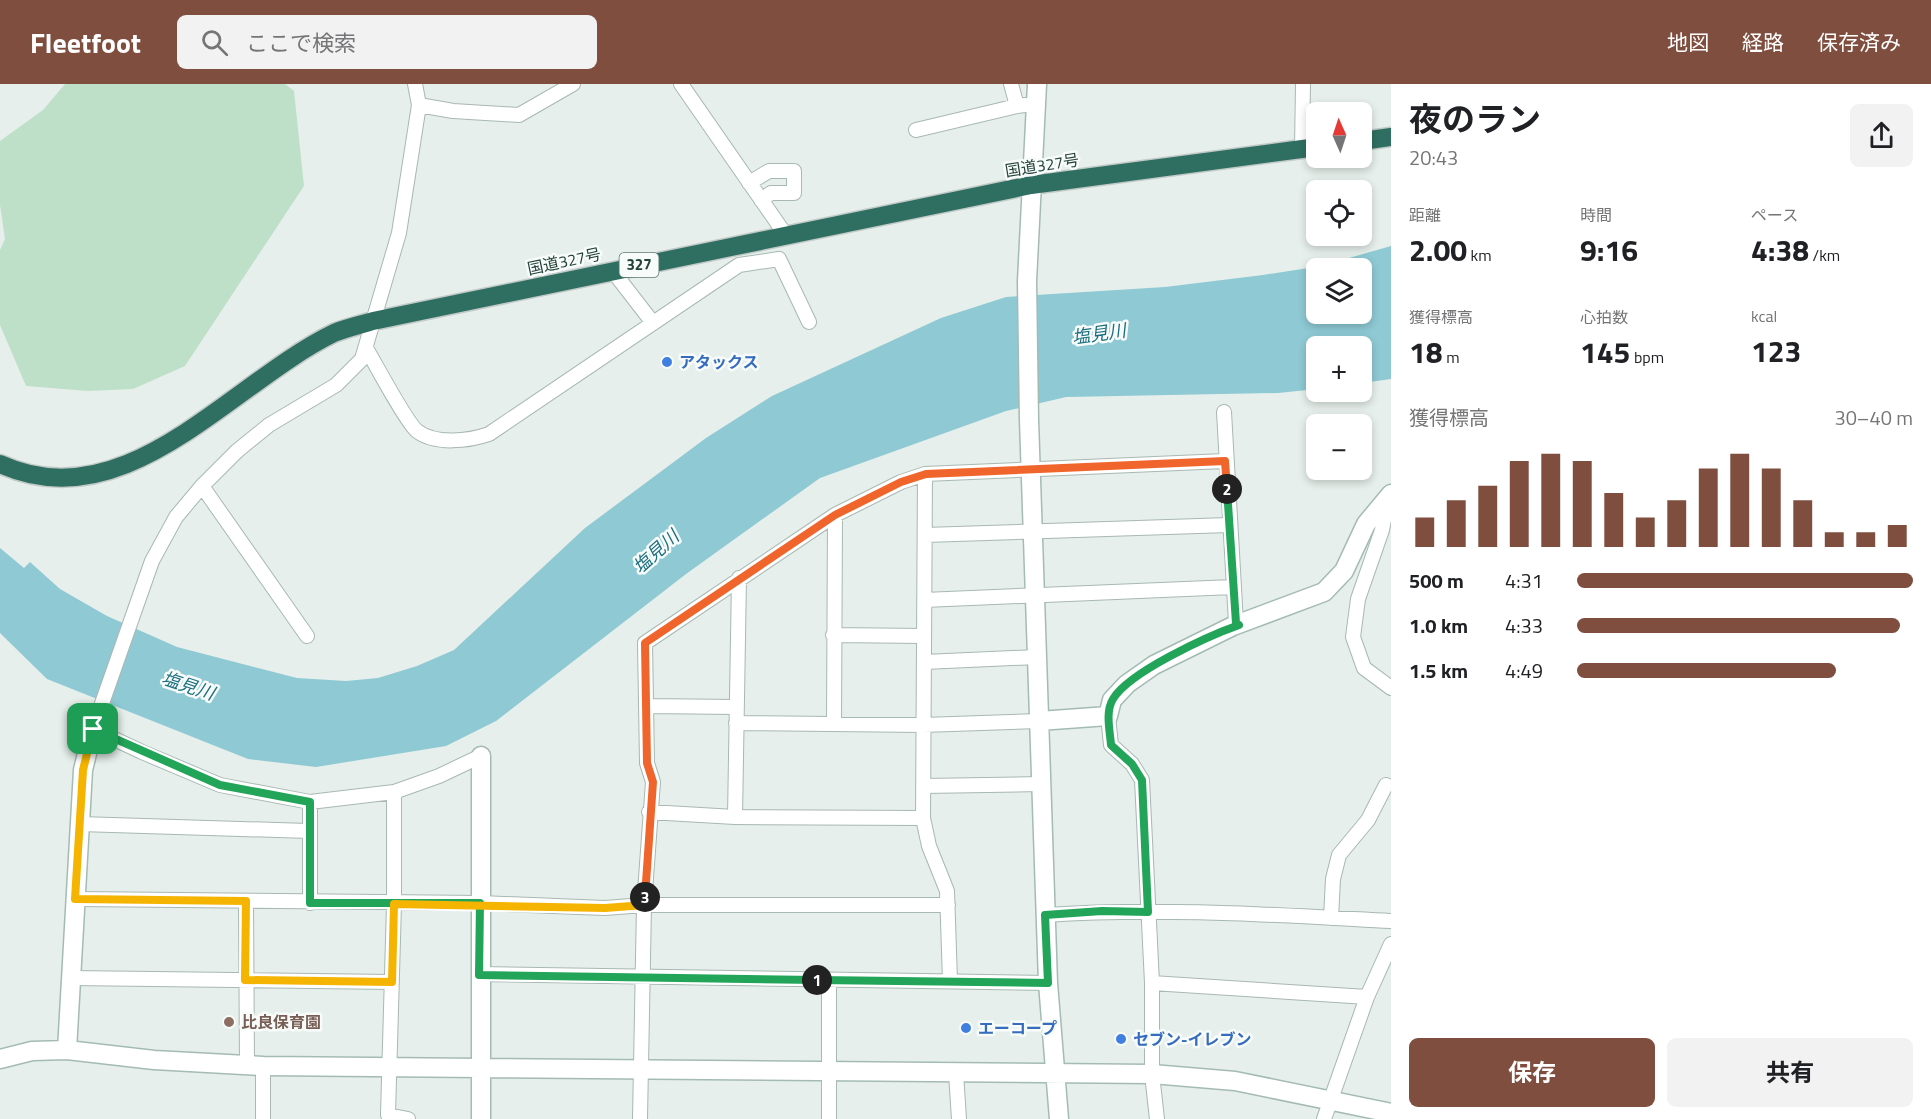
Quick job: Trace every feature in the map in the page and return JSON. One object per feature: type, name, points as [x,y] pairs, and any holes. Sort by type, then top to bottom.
[{"type":"highway","points":[[1372,140],[1391,137]]},
{"type":"highway","name":"国道327号","points":[[0,464],[13,470],[47,477],[91,476],[124,467],[160,450],[298,354],[335,333],[373,321],[785,234],[1031,185],[1306,148]]},
{"type":"street","points":[[67,1050],[83,770],[93,729],[152,561],[176,517],[202,486],[269,425],[336,385],[362,359],[399,233],[419,105],[415,84]]},
{"type":"street","points":[[419,105],[453,111],[519,115],[573,84]]},
{"type":"street","points":[[681,84],[785,234]]},
{"type":"street","points":[[1011,84],[1017,106]]},
{"type":"street","points":[[1037,84],[1027,281],[1029,420],[1045,915],[1059,1119]]},
{"type":"street","points":[[1303,84],[1306,116]]},
{"type":"street","points":[[916,130],[1017,106],[1035,105]]},
{"type":"street","points":[[749,183],[769,171],[794,171],[794,193],[771,193],[761,200]]},
{"type":"street","points":[[366,348],[416,430],[430,437],[475,439],[489,434],[739,265],[779,259],[809,322]]},
{"type":"street","points":[[612,270],[653,323]]},
{"type":"street","points":[[1224,412],[1233,587],[1236,623],[1239,625]]},
{"type":"street","points":[[640,1119],[645,905],[649,812],[653,782],[647,763],[648,706],[645,643],[835,515],[901,482],[926,474],[1225,461]]},
{"type":"street","points":[[926,474],[923,818],[929,846],[947,891],[950,981]]},
{"type":"street","points":[[202,486],[307,636]]},
{"type":"street","points":[[1156,1119],[1152,1074],[1152,983],[1142,780],[1132,764],[1111,745],[1108,716],[1112,700],[1127,684],[1154,665],[1239,625],[1324,592],[1344,570],[1366,524],[1389,496]]},
{"type":"street","points":[[1389,496],[1382,530],[1358,599],[1353,638],[1364,668],[1391,688]]},
{"type":"street","points":[[834,724],[835,515]]},
{"type":"street","points":[[925,535],[1229,525]]},
{"type":"street","points":[[735,817],[739,578]]},
{"type":"street","points":[[924,600],[1233,587]]},
{"type":"street","points":[[833,635],[924,636]]},
{"type":"street","points":[[924,662],[1037,657]]},
{"type":"street","points":[[648,706],[736,707]]},
{"type":"street","points":[[736,723],[923,725],[1108,716]]},
{"type":"street","points":[[93,729],[220,785],[310,802],[394,792],[440,776],[481,756],[479,975],[481,1119]]},
{"type":"street","points":[[923,786],[1041,784]]},
{"type":"street","points":[[1331,918],[1333,879],[1339,855],[1368,820],[1386,785]]},
{"type":"street","points":[[394,792],[394,904],[387,1115],[408,1119]]},
{"type":"street","points":[[310,802],[310,903]]},
{"type":"street","points":[[649,812],[735,817],[923,818]]},
{"type":"street","points":[[80,824],[309,831]]},
{"type":"street","points":[[75,899],[394,904],[480,903],[605,908],[645,905],[948,905]]},
{"type":"street","points":[[246,901],[245,980],[263,1119]]},
{"type":"street","points":[[1045,915],[1102,911],[1391,921]]},
{"type":"street","points":[[1324,1119],[1329,1099],[1367,997],[1391,944]]},
{"type":"street","points":[[479,975],[1048,983]]},
{"type":"street","points":[[70,978],[392,982]]},
{"type":"street","points":[[828,1119],[829,980]]},
{"type":"street","points":[[1152,983],[1367,997]]},
{"type":"street","points":[[0,1059],[32,1051],[67,1050],[154,1060],[255,1066],[1152,1074],[1235,1081],[1391,1113]]},
{"type":"street","points":[[956,1073],[959,1119]]},
{"type":"green space","points":[[65,84],[285,84],[294,91],[304,186],[185,366],[133,389],[88,391],[26,386],[0,325],[0,250],[5,239],[0,205],[0,141],[43,110]]},
{"type":"water","name":"塩見川","points":[[1391,246],[1391,379],[1372,382],[1372,336],[1306,336],[1306,390],[1278,393],[1066,397],[1006,411],[820,478],[686,574],[496,721],[446,746],[316,767],[248,759],[47,679],[0,633],[0,548],[24,568],[30,562],[60,589],[107,616],[177,647],[297,678],[346,681],[378,678],[417,666],[454,650],[585,528],[706,438],[772,396],[941,318],[1006,297],[1165,287],[1306,268],[1306,324],[1372,324],[1372,258],[1349,258]]},
{"type":"place","name":"アタックス","points":[[667,362]]},
{"type":"place","name":"比良保育園","points":[[229,1022]]},
{"type":"place","name":"エーコープ","points":[[966,1028]]},
{"type":"place","name":"セブン-イレブン","points":[[1121,1039]]},
{"type":"route","points":[[93,729],[83,770],[75,899],[246,901],[245,980],[392,982],[394,904],[480,903],[605,908],[645,905],[649,812],[653,782],[647,763],[648,706],[645,643],[835,515],[901,482],[926,474],[1225,461],[1236,623],[1239,625],[1154,665],[1127,684],[1112,700],[1108,716],[1111,745],[1132,764],[1142,780],[1148,912],[1102,911],[1045,915],[1048,983],[479,975],[480,903],[310,903],[310,802],[220,785],[93,729]]}]
